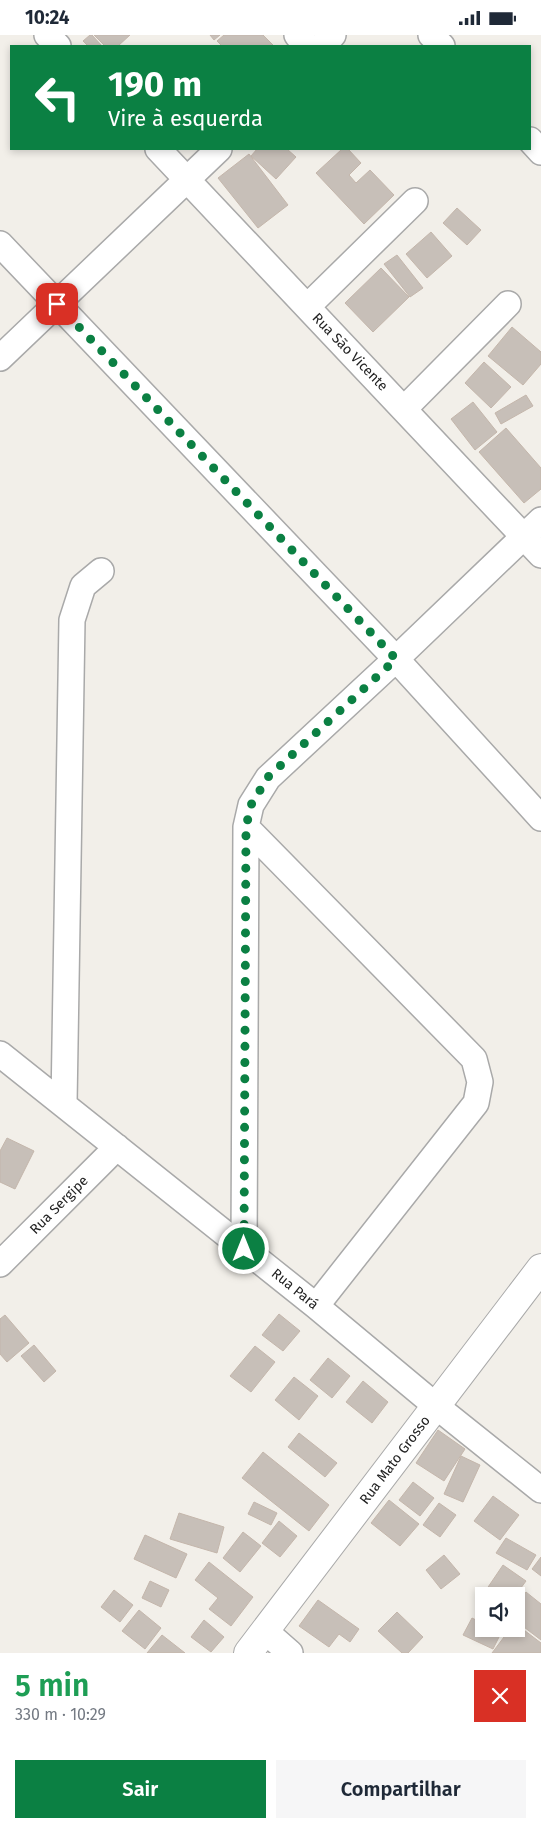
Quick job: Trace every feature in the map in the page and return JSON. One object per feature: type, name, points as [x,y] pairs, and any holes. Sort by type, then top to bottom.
[{"type":"street","points":[[47,35],[57,45]]},
{"type":"street","points":[[297,35],[306,45]]},
{"type":"street","points":[[323,45],[334,35]]},
{"type":"street","points":[[431,35],[441,45]]},
{"type":"street","points":[[531,141],[541,152]]},
{"type":"street","name":"Rua São Vicente","points":[[159,150],[541,555]]},
{"type":"street","points":[[0,358],[218,150]]},
{"type":"street","points":[[307,307],[415,201]]},
{"type":"street","points":[[0,244],[396,659],[541,818]]},
{"type":"street","points":[[404,409],[508,304]]},
{"type":"street","points":[[244,1249],[246,827],[251,805],[268,777],[396,659],[541,520]]},
{"type":"street","points":[[64,1104],[72,620],[83,585],[101,571]]},
{"type":"street","points":[[246,827],[474,1059],[480,1082],[476,1103],[316,1306]]},
{"type":"street","name":"Rua Pará","points":[[0,1054],[316,1306],[436,1407],[541,1489]]},
{"type":"street","name":"Rua Sergipe","points":[[0,1264],[117,1147]]},
{"type":"street","name":"Rua Mato Grosso","points":[[248,1653],[541,1268]]},
{"type":"street","points":[[265,1631],[290,1653]]},
{"type":"building","points":[[92,35],[101,45],[87,45],[83,41]]},
{"type":"building","points":[[94,35],[130,35],[119,45],[104,45]]},
{"type":"building","points":[[210,35],[220,35],[214,40]]},
{"type":"building","points":[[224,35],[263,35],[273,45],[221,45],[217,41]]},
{"type":"building","points":[[256,150],[288,150],[296,157],[276,179],[251,156]]},
{"type":"building","points":[[341,150],[349,150],[361,163],[349,175],[356,183],[370,170],[394,195],[364,224],[316,173]]},
{"type":"building","points":[[249,154],[288,205],[258,228],[218,178]]},
{"type":"building","points":[[457,208],[481,230],[467,245],[443,223]]},
{"type":"building","points":[[431,232],[452,256],[427,278],[406,254]]},
{"type":"building","points":[[397,255],[423,288],[410,297],[384,264]]},
{"type":"building","points":[[381,268],[409,297],[373,332],[345,303]]},
{"type":"building","points":[[512,327],[541,352],[541,364],[523,385],[488,356]]},
{"type":"building","points":[[484,362],[511,387],[491,408],[465,383]]},
{"type":"building","points":[[526,395],[533,406],[501,424],[495,413]]},
{"type":"building","points":[[473,402],[497,432],[475,450],[451,419]]},
{"type":"building","points":[[506,428],[541,468],[541,489],[524,503],[479,452]]},
{"type":"building","points":[[7,1138],[34,1151],[15,1189],[0,1182],[0,1151]]},
{"type":"building","points":[[279,1314],[300,1331],[283,1351],[262,1335]]},
{"type":"building","points":[[5,1315],[29,1343],[7,1362],[0,1354],[0,1319]]},
{"type":"building","points":[[34,1345],[56,1371],[44,1382],[21,1356]]},
{"type":"building","points":[[255,1346],[275,1362],[251,1392],[230,1376]]},
{"type":"building","points":[[328,1358],[350,1376],[332,1398],[310,1380]]},
{"type":"building","points":[[294,1377],[318,1396],[299,1420],[275,1400]]},
{"type":"building","points":[[363,1381],[388,1402],[372,1423],[346,1402]]},
{"type":"building","points":[[438,1430],[465,1449],[444,1481],[416,1463]]},
{"type":"building","points":[[299,1433],[337,1463],[325,1477],[288,1447]]},
{"type":"building","points":[[263,1452],[329,1505],[309,1531],[242,1478]]},
{"type":"building","points":[[461,1456],[480,1465],[463,1502],[444,1494]]},
{"type":"building","points":[[413,1482],[434,1498],[420,1516],[399,1500]]},
{"type":"building","points":[[493,1496],[519,1515],[500,1540],[474,1521]]},
{"type":"building","points":[[389,1500],[419,1524],[400,1546],[371,1523]]},
{"type":"building","points":[[254,1502],[277,1513],[271,1525],[248,1514]]},
{"type":"building","points":[[439,1503],[456,1515],[440,1537],[423,1525]]},
{"type":"building","points":[[179,1513],[224,1527],[217,1553],[170,1539]]},
{"type":"building","points":[[279,1521],[297,1536],[280,1557],[262,1543]]},
{"type":"building","points":[[243,1532],[261,1546],[240,1572],[223,1558]]},
{"type":"building","points":[[145,1535],[187,1554],[176,1578],[134,1559]]},
{"type":"building","points":[[506,1538],[536,1555],[527,1570],[496,1553]]},
{"type":"building","points":[[444,1555],[460,1574],[441,1589],[426,1570]]},
{"type":"building","points":[[541,1557],[541,1576],[532,1569]]},
{"type":"building","points":[[209,1562],[253,1597],[231,1626],[209,1609],[218,1598],[195,1580]]},
{"type":"building","points":[[503,1565],[526,1581],[522,1587],[488,1587]]},
{"type":"building","points":[[150,1581],[169,1590],[161,1607],[142,1598]]},
{"type":"building","points":[[114,1590],[133,1605],[120,1622],[101,1607]]},
{"type":"building","points":[[526,1592],[541,1604],[541,1640],[525,1628]]},
{"type":"building","points":[[318,1600],[359,1629],[350,1642],[339,1634],[329,1647],[299,1626]]},
{"type":"building","points":[[139,1610],[161,1628],[145,1649],[122,1631]]},
{"type":"building","points":[[397,1612],[423,1637],[408,1653],[402,1653],[378,1631]]},
{"type":"building","points":[[472,1618],[475,1620],[475,1637],[499,1637],[493,1649],[463,1635]]},
{"type":"building","points":[[204,1620],[224,1637],[211,1652],[191,1637]]},
{"type":"building","points":[[525,1631],[541,1643],[541,1653],[492,1653],[504,1637],[525,1637]]},
{"type":"building","points":[[162,1635],[185,1653],[147,1653]]},
{"type":"route","points":[[57,304],[396,659],[268,777],[251,805],[246,827],[244,1249]]}]
